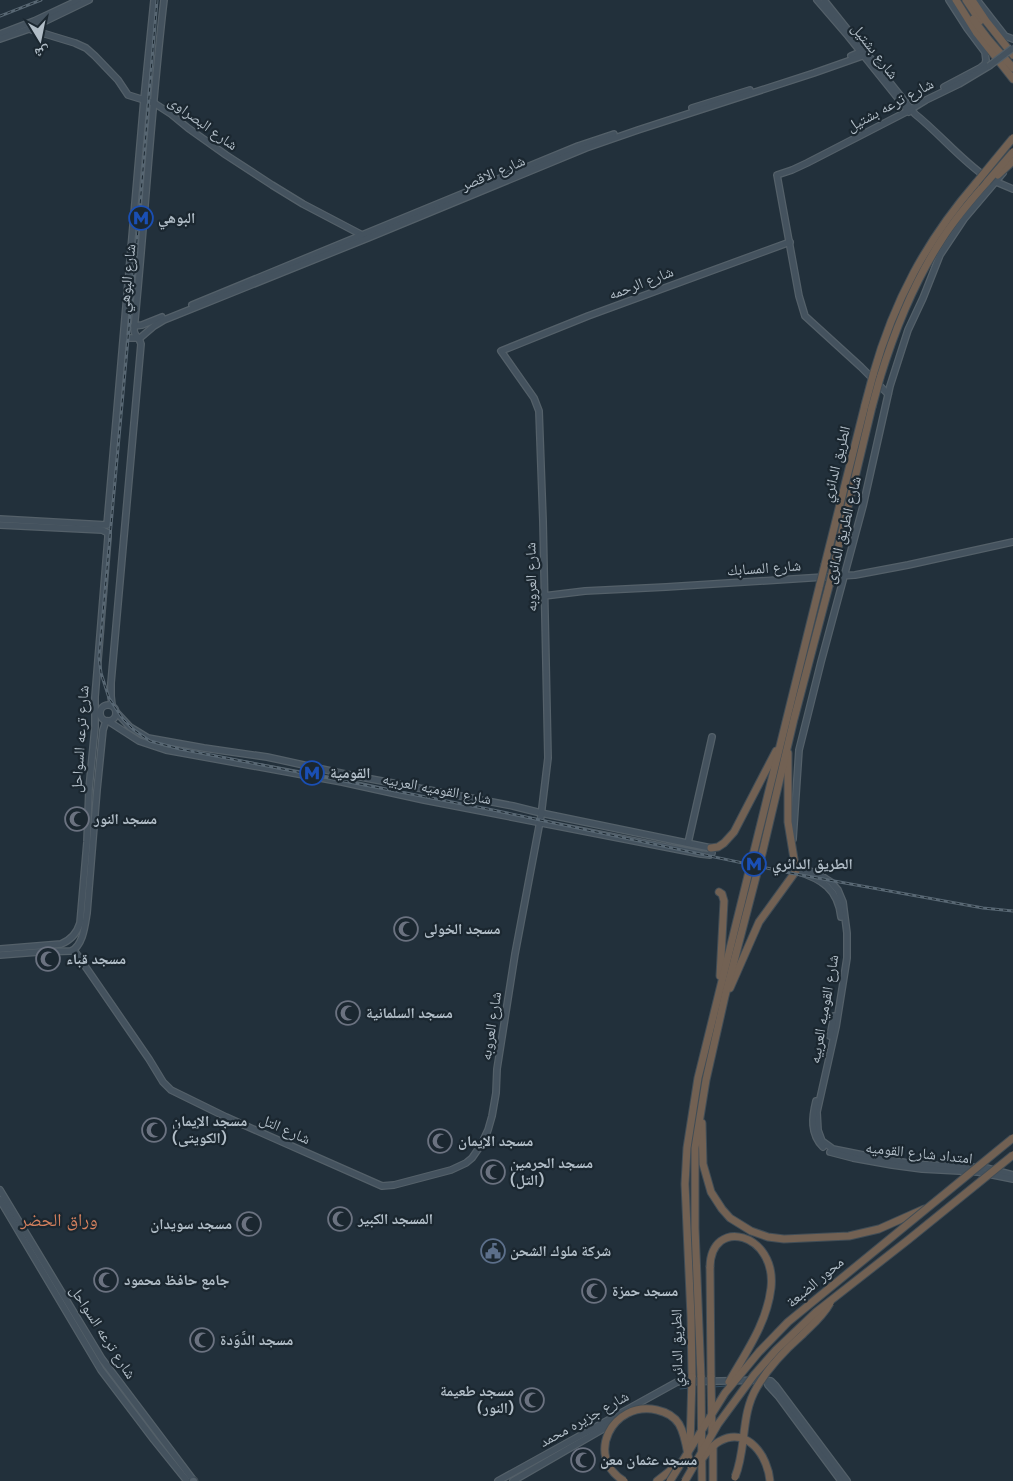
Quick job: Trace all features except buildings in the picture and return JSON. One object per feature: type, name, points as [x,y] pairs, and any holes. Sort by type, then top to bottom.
[{"type":"highway","points":[[956,0],[976,32],[1013,79]]},
{"type":"highway","points":[[960,0],[989,40],[1013,68]]},
{"type":"highway","points":[[966,0],[1003,52],[1013,62]]},
{"type":"highway","points":[[972,0],[986,21],[1013,52]]},
{"type":"highway","name":"الطريق الدائري","points":[[791,718],[820,584],[890,321],[918,262],[945,220],[1013,138]]},
{"type":"highway","name":"الطريق الدائري","points":[[876,376],[901,316],[931,256],[986,179],[1013,152]]},
{"type":"highway","points":[[986,179],[997,176],[1013,162]]},
{"type":"highway","name":"الطريق الدائري","points":[[690,1481],[691,1317],[685,1184],[687,1148],[698,1078],[757,873],[759,849],[787,733],[834,565],[868,406]]},
{"type":"highway","points":[[722,998],[735,978],[760,922],[797,868],[789,835],[789,777],[784,745]]},
{"type":"highway","points":[[709,852],[724,843],[734,832],[770,761],[784,745]]},
{"type":"highway","name":"الطريق الدائري","points":[[702,1481],[701,1377],[694,1190],[695,1148],[706,1080],[749,870],[759,849]]},
{"type":"highway","points":[[718,892],[722,894],[724,901],[722,998]]},
{"type":"highway","points":[[700,1115],[703,1130],[703,1164],[711,1192],[730,1218],[751,1231],[768,1237],[784,1239],[849,1236],[879,1229],[926,1208]]},
{"type":"highway","name":"محور الضبعة","points":[[670,1481],[725,1393],[759,1352],[788,1322],[1013,1138]]},
{"type":"highway","name":"محور الضبعة","points":[[685,1481],[690,1468],[718,1424],[754,1375],[798,1328],[1013,1155]]},
{"type":"highway","points":[[713,1481],[710,1257],[718,1243],[731,1237],[742,1236],[754,1241],[765,1256],[771,1274],[771,1287],[761,1323],[725,1393]]},
{"type":"highway","points":[[733,1481],[740,1460],[747,1409],[756,1389],[787,1350],[824,1312],[832,1300]]},
{"type":"highway","points":[[700,1355],[711,1377]]},
{"type":"highway","points":[[624,1481],[609,1466],[605,1455],[605,1444],[609,1431],[619,1418],[632,1410],[646,1408],[662,1411],[678,1422],[684,1434],[690,1468]]},
{"type":"highway","points":[[690,1468],[718,1442],[724,1439],[738,1438],[751,1442],[762,1455],[770,1481]]},
{"type":"highway","points":[[657,1481],[683,1459]]},
{"type":"highway","points":[[709,1481],[713,1471]]},
{"type":"street","points":[[0,39],[29,29],[35,23],[79,0]]},
{"type":"street","points":[[0,34],[35,23],[89,0]]},
{"type":"street","name":"شارع البوهي","points":[[0,519],[107,525],[154,0]]},
{"type":"street","name":"شارع البوهي","points":[[125,526],[141,344],[134,333],[134,326],[164,0]]},
{"type":"street","name":"شارع بشتيل","points":[[817,0],[864,53]]},
{"type":"street","name":"شارع بشتيل","points":[[824,0],[910,110],[986,179],[1013,188]]},
{"type":"street","points":[[910,110],[985,64],[985,52],[949,0]]},
{"type":"street","points":[[977,0],[1005,36],[1013,39]]},
{"type":"street","name":"شارع البصراوى","points":[[29,29],[86,48],[118,80],[128,95],[154,103],[226,156],[302,204],[366,237]]},
{"type":"street","name":"شارع ترعه بشتيل","points":[[888,394],[805,316],[799,296],[778,176],[910,110],[990,67],[1013,52]]},
{"type":"street","name":"شارع الاقصر","points":[[134,326],[144,325],[366,237],[578,146],[864,53]]},
{"type":"street","name":"شارع الطريق الدائرى","points":[[792,843],[800,750],[874,459],[888,394],[912,320],[938,260],[954,234],[964,219],[1013,162]]},
{"type":"street","name":"شارع الرحمه","points":[[501,351],[588,316],[790,242]]},
{"type":"street","name":"شارع الاقصر","points":[[138,338],[142,337],[161,321],[304,261]]},
{"type":"street","points":[[126,312],[136,313]]},
{"type":"street","points":[[124,338],[138,338]]},
{"type":"street","name":"شارع العروبه","points":[[466,1163],[481,1145],[492,1116],[496,1093],[497,1069],[528,884],[526,882],[527,872],[538,815],[541,813],[548,753],[539,411],[534,398],[501,351]]},
{"type":"street","name":"شارع ترعه السواحل","points":[[0,525],[102,530],[105,531],[108,537],[95,697],[97,710],[89,790],[85,905],[79,926],[74,935],[65,942],[55,945],[0,949]]},
{"type":"street","name":"شارع ترعه السواحل","points":[[112,705],[111,683],[125,526]]},
{"type":"street","name":"شارع المسابك","points":[[544,596],[585,591],[844,576],[879,571],[1013,542]]},
{"type":"street","points":[[105,705],[112,705],[117,713],[115,718],[107,721],[100,716],[97,710],[105,705]]},
{"type":"street","name":"شارع القوميه العربيه","points":[[117,713],[136,731],[148,738],[268,757],[345,774],[513,806],[688,843],[709,852]]},
{"type":"street","name":"شارع ترعه السواحل","points":[[74,950],[77,948],[82,935],[103,730],[107,721]]},
{"type":"street","name":"شارع القوميه العربيه","points":[[107,721],[139,741],[166,750],[342,782],[538,822],[709,852]]},
{"type":"street","points":[[688,843],[712,737]]},
{"type":"street","points":[[89,790],[96,790]]},
{"type":"street","name":"شارع القوميه العربيه","points":[[797,868],[818,879],[832,891],[840,907],[843,934],[844,955],[836,1004],[813,1114],[815,1135],[819,1143],[826,1147]]},
{"type":"street","points":[[0,955],[74,950]]},
{"type":"street","name":"شارع التل","points":[[74,950],[170,1090],[382,1186],[394,1185],[446,1172],[466,1163]]},
{"type":"street","name":"امتداد شارع القوميه","points":[[826,1147],[833,1150],[914,1164],[987,1168],[1013,1175]]},
{"type":"street","name":"امتداد شارع القوميه","points":[[826,1147],[836,1154],[885,1164],[922,1169],[978,1172],[1013,1180]]},
{"type":"street","name":"شارع ترعه السواحل","points":[[0,1190],[102,1359],[143,1420],[188,1481]]},
{"type":"street","name":"شارع ترعه السواحل","points":[[0,1200],[96,1361],[194,1481]]},
{"type":"street","name":"شارع جزيره محمد","points":[[512,1481],[677,1382],[748,1380],[767,1382]]},
{"type":"street","points":[[767,1382],[841,1481]]},
{"type":"street","points":[[767,1382],[778,1388],[848,1481]]},
{"type":"street","name":"شارع جزيره محمد","points":[[498,1481],[592,1433]]},
{"type":"waterway","points":[[713,1387],[726,1386]]},
{"type":"waterway","points":[[680,1389],[689,1388]]},
{"type":"railway","points":[[0,16],[41,0]]},
{"type":"railway","points":[[157,0],[99,657],[101,673],[109,698],[123,719],[134,730],[150,741],[180,749],[493,810],[790,873],[983,908],[1013,911]]},
{"type":"place","name":"البوهي","points":[[141,218]]},
{"type":"place","name":"القومية","points":[[312,773]]},
{"type":"place","name":"مسجد النور","points":[[77,819]]},
{"type":"place","name":"الطريق الدائري","points":[[754,864]]},
{"type":"place","name":"مسجد الخولى","points":[[406,929]]},
{"type":"place","name":"مسجد قباء","points":[[48,959]]},
{"type":"place","name":"مسجد السلمانية","points":[[348,1013]]},
{"type":"place","name":"مسجد الإيمان (الكويتى)","points":[[154,1130]]},
{"type":"place","name":"مسجد الإيمان","points":[[440,1141]]},
{"type":"place","name":"مسجد الحرمين (التل)","points":[[493,1172]]},
{"type":"place","name":"المسجد الكبير","points":[[340,1219]]},
{"type":"place","name":"مسجد سويدان","points":[[249,1224]]},
{"type":"place","name":"شركة ملوك الشحن","points":[[493,1251]]},
{"type":"place","name":"جامع حافظ محمود","points":[[106,1280]]},
{"type":"place","name":"مسجد حمزة","points":[[594,1291]]},
{"type":"place","name":"مسجد الدَّوَدة","points":[[202,1340]]},
{"type":"place","name":"مسجد طعيمة (النور)","points":[[532,1400]]},
{"type":"place","name":"مسجد عثمان معن","points":[[583,1460]]},
{"type":"district","name":"وراق الحضر","points":[[59,1220]]}]
